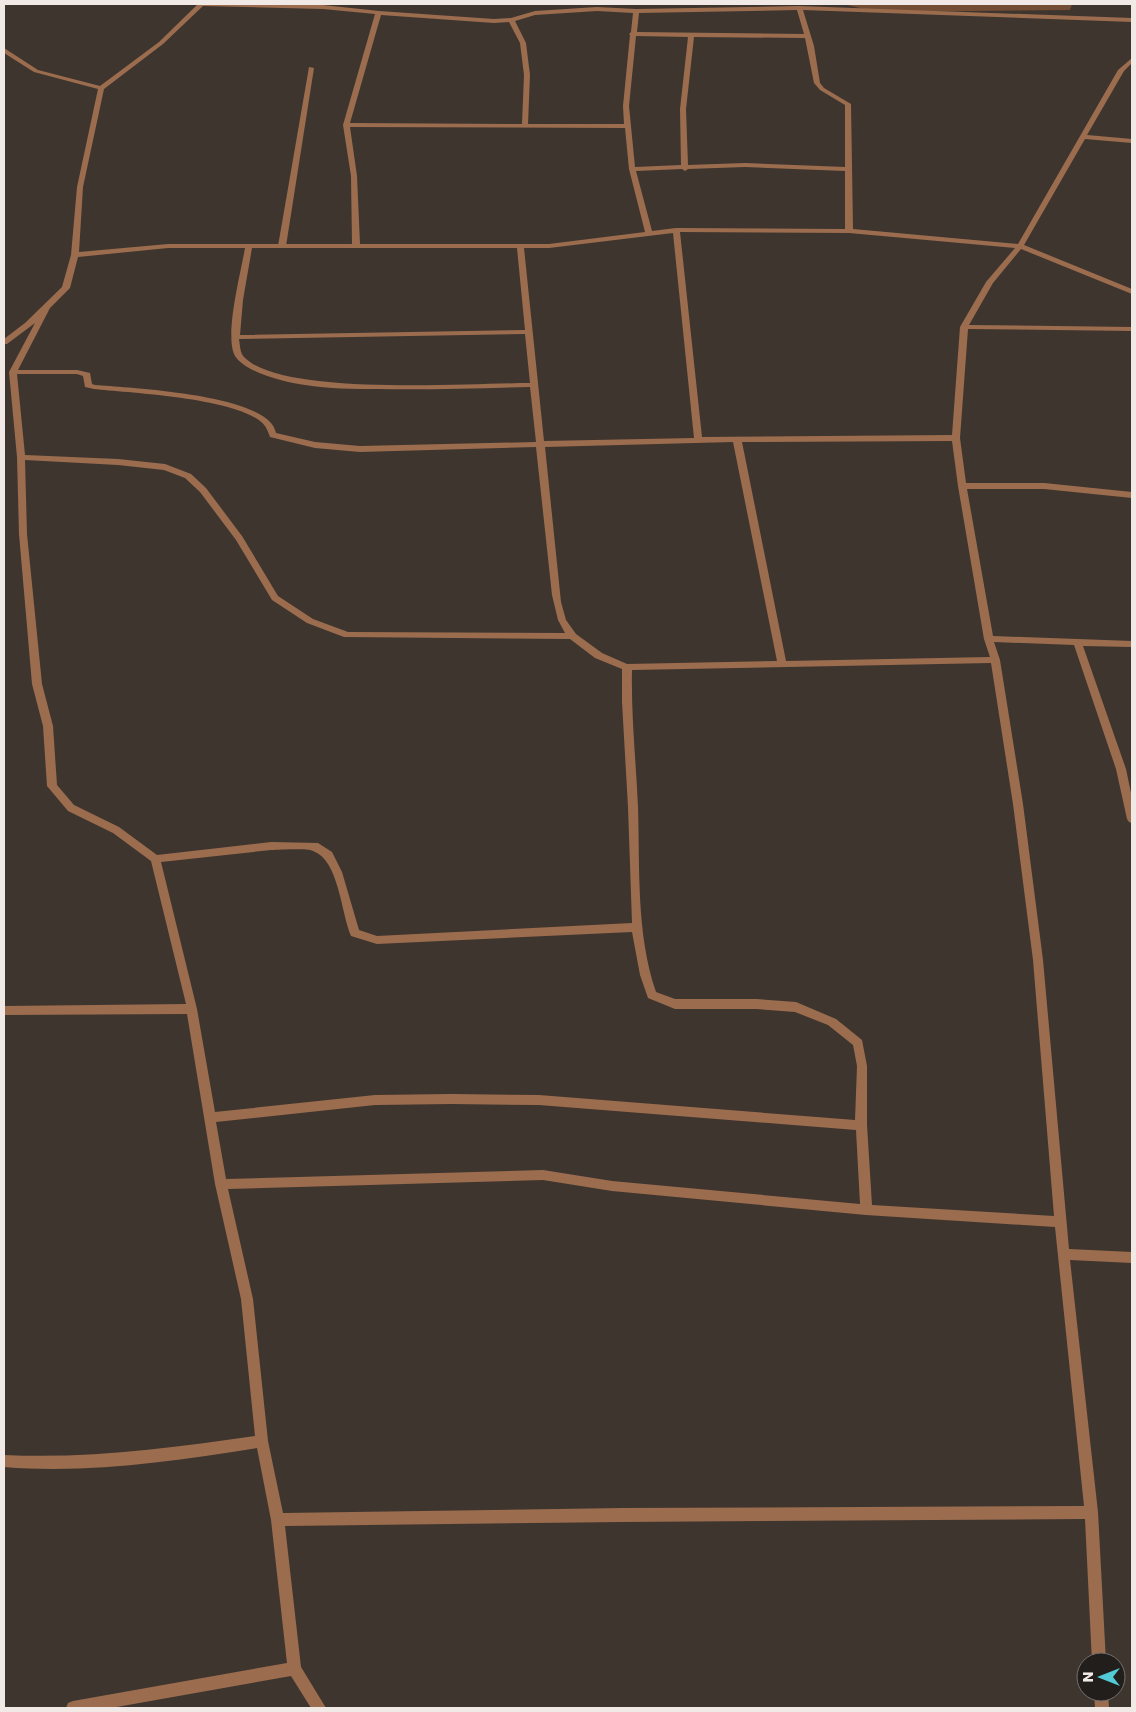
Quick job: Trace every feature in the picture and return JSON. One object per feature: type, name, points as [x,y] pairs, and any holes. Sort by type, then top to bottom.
[{"type":"street","points":[[4,342],[28,325],[66,288],[75,255],[80,187],[101,88],[161,43],[203,4],[323,7],[379,13],[510,20],[535,13],[598,6],[636,11],[758,7],[1132,20]]},
{"type":"street","points":[[799,8],[817,83],[822,90],[848,104],[849,231]]},
{"type":"street","points":[[636,11],[632,34],[626,106],[627,126],[632,168],[649,232]]},
{"type":"street","points":[[356,246],[354,176],[346,125],[379,13]]},
{"type":"street","points":[[510,20],[523,43],[526,74],[525,125]]},
{"type":"street","points":[[632,34],[807,36]]},
{"type":"street","points":[[685,168],[683,109],[691,35]]},
{"type":"street","points":[[4,50],[36,71],[101,88]]},
{"type":"street","points":[[1098,1652],[1091,1512],[1060,1222],[1038,960],[1018,804],[995,660],[989,639],[962,486],[956,438],[964,327],[990,282],[1020,246],[1121,70],[1132,60]]},
{"type":"street","points":[[282,246],[310,68]]},
{"type":"street","points":[[346,125],[627,126]]},
{"type":"street","points":[[1083,137],[1132,141]]},
{"type":"street","points":[[632,168],[745,165],[848,168]]},
{"type":"street","points":[[75,255],[168,246],[549,246],[676,230],[849,231],[1020,246],[1132,292]]},
{"type":"street","points":[[676,230],[698,440]]},
{"type":"street","points":[[248,246],[237,323],[236,353],[246,364],[305,382],[351,385],[534,385]]},
{"type":"street","points":[[520,246],[552,570],[562,621],[572,636],[606,661],[627,667],[995,660]]},
{"type":"street","points":[[47,306],[13,372],[21,457],[23,534],[36,674],[48,726],[52,786],[71,808],[116,830],[155,860],[192,1009],[221,1184],[247,1299],[262,1441],[278,1520],[294,1669],[320,1708]]},
{"type":"street","points":[[964,327],[1132,329]]},
{"type":"street","points":[[237,337],[529,332]]},
{"type":"street","points":[[13,372],[77,372],[87,374],[88,385],[94,388],[198,397],[255,414],[269,425],[273,435],[315,444],[360,449],[737,439],[956,438]]},
{"type":"street","points":[[737,439],[782,665]]},
{"type":"street","points":[[21,457],[164,467],[188,476],[203,490],[239,538],[275,598],[310,621],[347,635],[572,636]]},
{"type":"street","points":[[962,486],[1044,486],[1132,495]]},
{"type":"street","points":[[989,639],[1132,644]]},
{"type":"street","points":[[1078,643],[1121,769],[1132,819]]},
{"type":"street","points":[[627,667],[626,703],[630,749],[638,927],[644,976],[652,996],[675,1004],[756,1004],[796,1007],[832,1022],[858,1042],[862,1066],[861,1125],[866,1210]]},
{"type":"street","points":[[155,860],[271,846],[314,846],[328,854],[337,872],[355,933],[377,940],[638,927]]},
{"type":"street","points":[[4,1011],[192,1009]]},
{"type":"street","points":[[209,1118],[375,1100],[451,1099],[539,1100],[861,1125]]},
{"type":"street","points":[[221,1184],[543,1175],[612,1186],[866,1210],[1060,1222]]},
{"type":"street","points":[[1064,1254],[1132,1257]]},
{"type":"street","points":[[4,1461],[82,1463],[185,1453],[262,1441]]},
{"type":"street","points":[[278,1520],[622,1515],[1091,1512]]},
{"type":"street","points":[[73,1708],[294,1669]]},
{"type":"shaded area","points":[[843,4],[1072,4],[1070,10],[877,12]]}]
